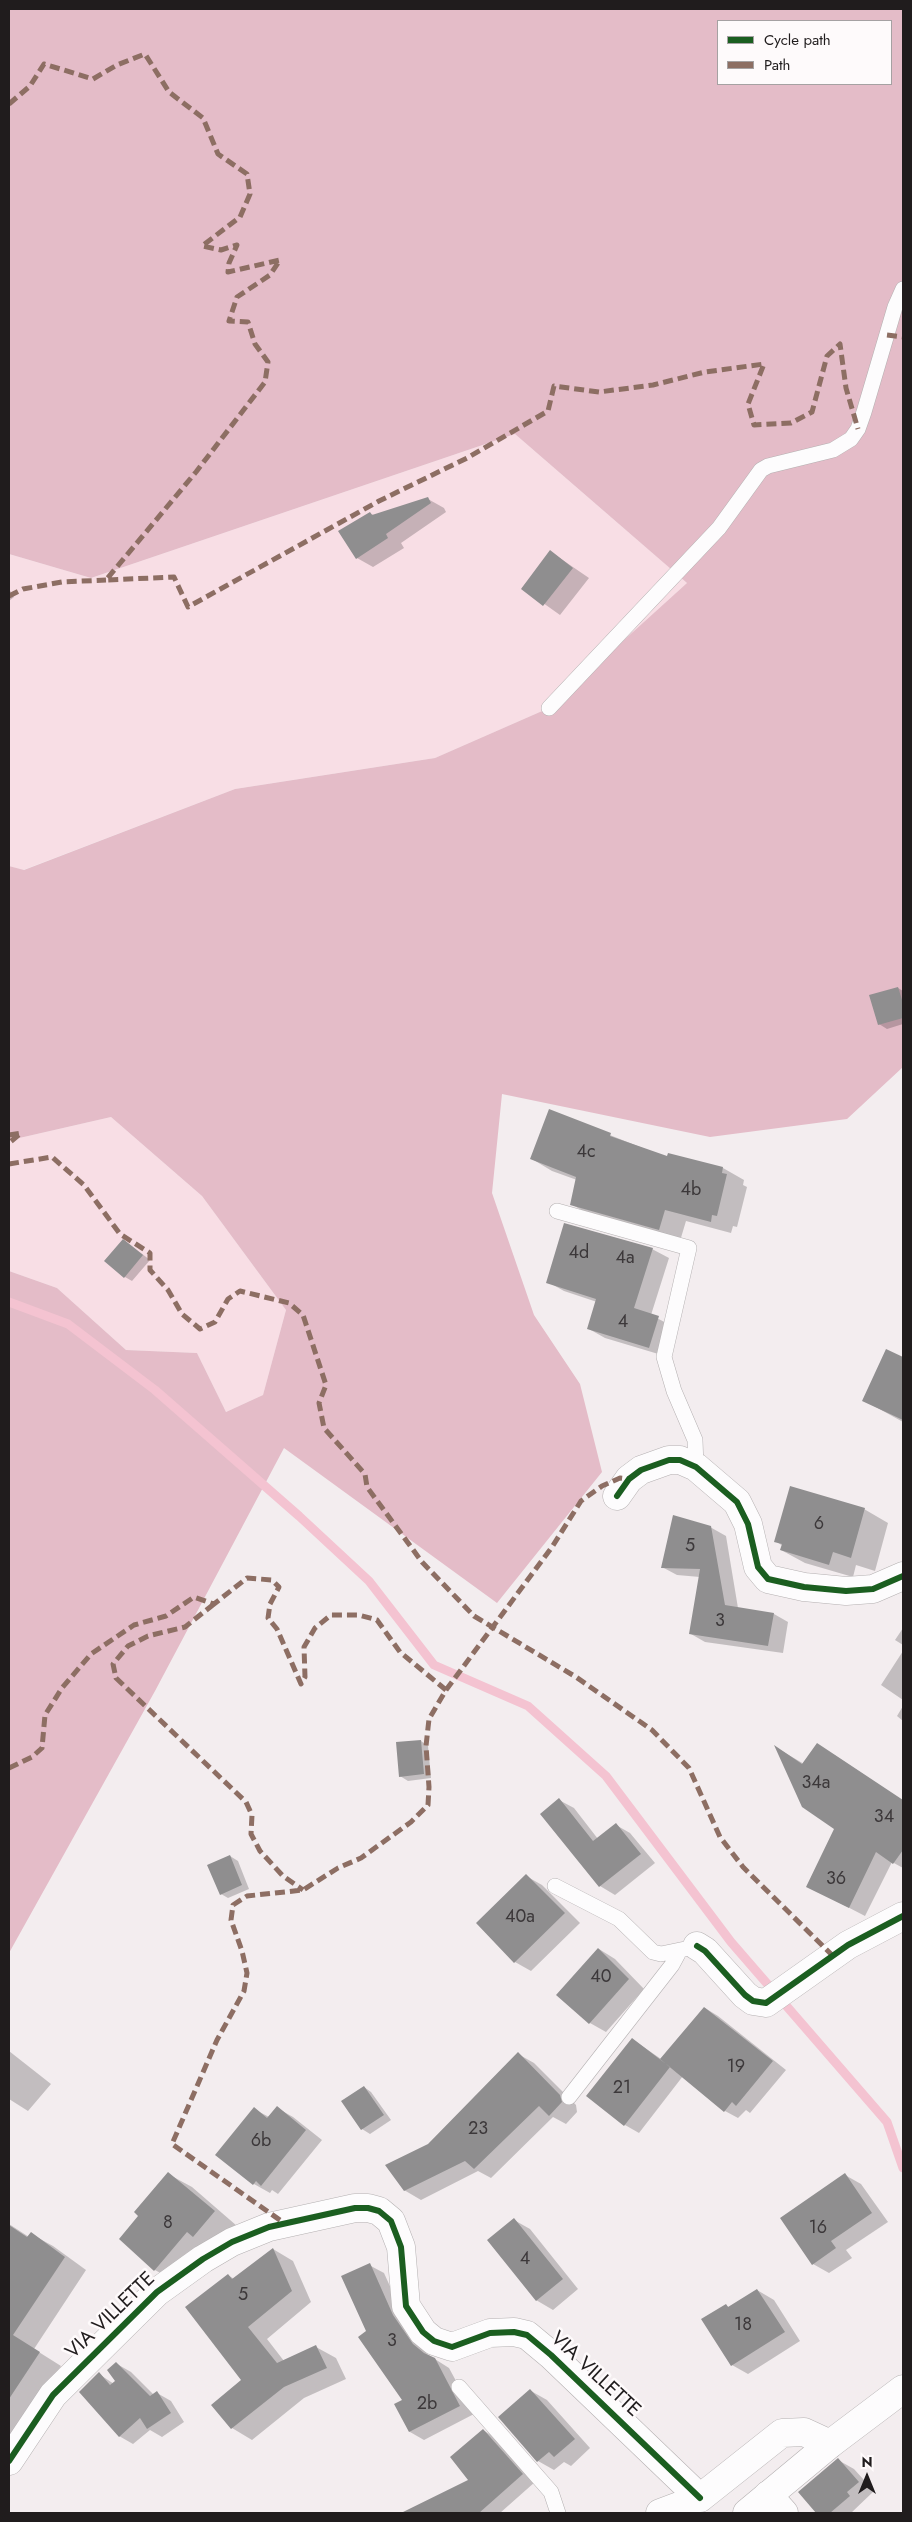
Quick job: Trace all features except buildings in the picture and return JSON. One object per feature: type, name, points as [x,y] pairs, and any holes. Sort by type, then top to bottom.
[{"type":"street","points":[[617,1496],[629,1479],[640,1470],[654,1464],[680,1460],[696,1467],[728,1492],[744,1511],[758,1567],[768,1579],[804,1587],[846,1591],[873,1589],[903,1576]]},
{"type":"street","points":[[688,1949],[705,1951],[745,1996],[760,2004],[770,2001],[848,1945],[903,1916]]},
{"type":"street","name":"VIA VILLETTE","points":[[9,2461],[53,2395],[156,2292],[203,2259],[232,2242],[269,2227],[346,2210],[368,2208],[385,2215],[394,2227],[401,2247],[406,2306],[423,2332],[434,2341],[452,2347],[490,2333],[514,2332],[526,2335],[551,2355],[700,2498]]},
{"type":"street","points":[[747,2513],[776,2504],[830,2444],[903,2389]]},
{"type":"street","points":[[660,2513],[700,2498],[782,2434],[804,2432],[830,2444]]},
{"type":"lane","points":[[549,708],[719,528],[761,470],[768,466],[834,450],[851,438],[858,429],[864,412],[895,307],[903,289]]},
{"type":"lane","points":[[558,1211],[689,1248],[664,1357],[674,1391],[695,1440],[696,1467]]},
{"type":"lane","points":[[555,1886],[619,1919],[652,1952],[661,1954],[688,1949]]},
{"type":"lane","points":[[570,2097],[672,1964],[688,1949]]},
{"type":"lane","points":[[459,2387],[551,2492],[558,2513]]},
{"type":"shaded area","points":[[9,9],[903,9],[903,1067],[847,1119],[710,1137],[502,1094],[492,1193],[534,1315],[580,1384],[602,1472],[497,1603],[284,1448],[155,1691],[9,1953],[9,1271],[57,1288],[126,1350],[197,1353],[226,1412],[263,1395],[286,1310],[202,1196],[111,1117],[9,1139],[9,866],[24,870],[235,789],[435,758],[549,708],[687,583],[515,434],[91,578],[9,554]]},
{"type":"shaded area","points":[[515,434],[687,583],[549,708],[435,758],[235,789],[23,870],[9,866],[9,554],[91,578]]},
{"type":"shaded area","points":[[111,1117],[202,1196],[286,1310],[263,1395],[226,1412],[197,1353],[126,1350],[57,1288],[9,1271],[9,1139]]},
{"type":"waterway","points":[[9,1302],[68,1324],[155,1390],[299,1516],[369,1581],[434,1665],[528,1706],[606,1776],[731,1942],[887,2122],[903,2168]]},
{"type":"marked path","points":[[9,104],[30,86],[44,64],[93,79],[117,65],[145,54],[169,92],[203,118],[218,154],[247,174],[250,194],[240,217],[202,246],[221,250],[237,245],[229,263],[228,272],[280,260],[270,275],[237,297],[229,321],[248,322],[255,344],[268,362],[265,382],[196,472],[106,580],[174,577],[188,607],[379,501],[467,458],[548,411],[554,386],[599,392],[653,385],[705,372],[764,364],[748,404],[754,425],[791,423],[812,412],[827,356],[840,344],[846,388],[858,429]]},
{"type":"marked path","points":[[887,335],[903,337]]},
{"type":"marked path","points":[[9,596],[23,589],[62,582],[106,580]]},
{"type":"marked path","points":[[9,1135],[21,1133],[9,1143]]},
{"type":"marked path","points":[[9,1164],[52,1157],[84,1185],[120,1234],[150,1253],[150,1270],[168,1290],[182,1314],[200,1329],[215,1322],[228,1299],[240,1291],[289,1303],[303,1315],[326,1385],[319,1403],[324,1428],[365,1474],[367,1487],[422,1562],[474,1616],[576,1677],[652,1730],[689,1768],[720,1837],[743,1867],[833,1956]]},
{"type":"marked path","points":[[446,1690],[552,1547],[581,1501],[602,1486],[620,1478],[629,1479]]},
{"type":"marked path","points":[[9,1768],[32,1757],[42,1748],[45,1715],[62,1688],[91,1654],[134,1625],[166,1616],[194,1597],[214,1604],[247,1578],[272,1580],[279,1587],[270,1604],[268,1618],[277,1629],[301,1684],[305,1677],[304,1647],[315,1628],[331,1615],[359,1615],[377,1620],[400,1652],[446,1690],[429,1719],[426,1746],[429,1787],[428,1805],[411,1822],[361,1858],[338,1868],[303,1890],[247,1896],[233,1905],[231,1920],[242,1951],[247,1973],[244,1991],[217,2040],[172,2144],[284,2223]]},
{"type":"marked path","points":[[214,1604],[185,1627],[148,1636],[128,1646],[113,1664],[116,1678],[246,1802],[252,1815],[251,1834],[260,1851],[283,1876],[303,1890]]},
{"type":"cycle path","points":[[617,1496],[629,1479],[641,1470],[669,1460],[680,1460],[696,1467],[737,1502],[748,1524],[758,1567],[768,1579],[804,1587],[846,1591],[873,1589],[903,1576]]},
{"type":"cycle path","points":[[697,1946],[705,1951],[745,1995],[753,2001],[766,2003],[848,1945],[903,1916]]},
{"type":"cycle path","points":[[9,2461],[53,2395],[157,2292],[203,2259],[232,2242],[269,2227],[355,2208],[368,2208],[379,2211],[391,2221],[401,2247],[406,2306],[423,2332],[434,2341],[452,2347],[490,2333],[514,2332],[527,2335],[551,2355],[700,2498]]}]
